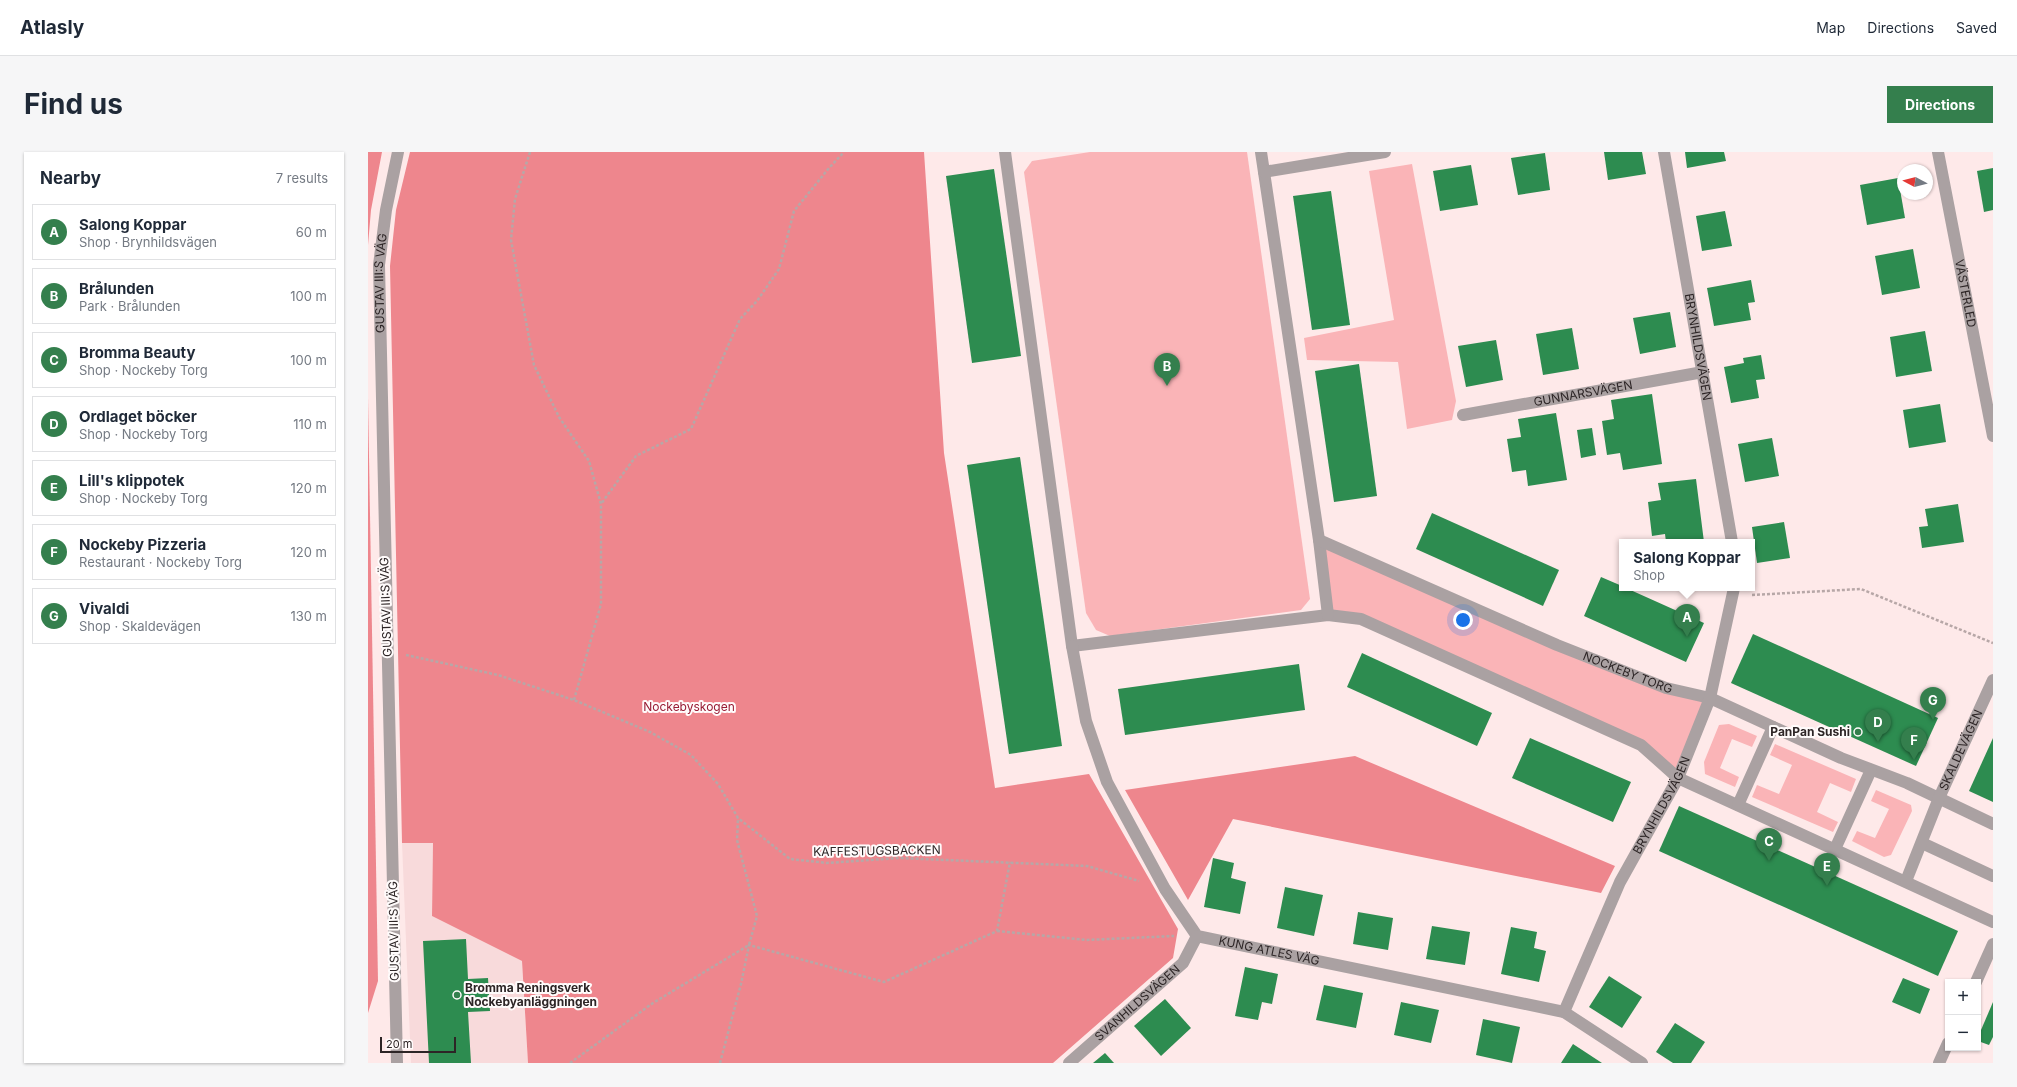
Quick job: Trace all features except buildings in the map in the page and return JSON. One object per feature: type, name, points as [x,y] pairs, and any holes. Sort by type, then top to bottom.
[{"type":"street","name":"GUSTAV III:S VÄG","points":[[396,1063],[380,265],[386,210],[398,152]]},
{"type":"street","points":[[1005,152],[1072,646],[1086,721],[1107,782],[1165,889],[1197,936]]},
{"type":"street","points":[[1261,152],[1319,540],[1328,615]]},
{"type":"street","points":[[1264,172],[1385,152]]},
{"type":"street","name":"BRYNHILDSVÄGEN","points":[[1664,152],[1731,539]]},
{"type":"street","name":"VÄSTERLED","points":[[1938,152],[1993,436]]},
{"type":"street","name":"GUNNARSVÄGEN","points":[[1463,416],[1703,372]]},
{"type":"street","name":"NOCKEBY TORG","points":[[1319,540],[1557,645],[1666,688],[1710,698],[1841,758],[1939,798],[1993,824]]},
{"type":"street","name":"BRYNHILDSVÄGEN","points":[[1564,1012],[1620,882],[1678,778],[1710,698],[1733,592]]},
{"type":"street","points":[[1072,646],[1328,615],[1361,619],[1641,744],[1678,778],[1993,922]]},
{"type":"street","name":"SKALDEVÄGEN","points":[[1939,798],[1993,680]]},
{"type":"street","points":[[1738,805],[1773,726]]},
{"type":"street","points":[[1835,849],[1871,770]]},
{"type":"street","points":[[1906,881],[1939,798]]},
{"type":"street","points":[[1922,843],[1993,876]]},
{"type":"street","name":"KUNG ATLES VÄG","points":[[1197,936],[1564,1012],[1642,1063]]},
{"type":"street","name":"SVANHILDSVÄGEN","points":[[1069,1063],[1183,963],[1197,936]]},
{"type":"street","points":[[1977,979],[1993,944]]},
{"type":"street","points":[[1939,1063],[1945,1050]]},
{"type":"path","points":[[530,152],[515,199],[511,240],[534,365],[559,417],[589,461],[601,504],[601,604],[574,700]]},
{"type":"path","points":[[601,504],[636,456],[690,429],[740,319],[756,301],[779,269],[794,211],[844,152]]},
{"type":"path","points":[[1733,592],[1861,589],[1993,643]]},
{"type":"path","name":"KAFFESTUGSBACKEN","points":[[388,651],[498,675],[574,700],[650,732],[690,755],[718,784],[738,818],[790,860],[827,863],[899,858],[1087,866],[1165,889]]},
{"type":"path","points":[[720,1063],[757,916],[736,840],[738,818]]},
{"type":"path","points":[[997,931],[1010,862]]},
{"type":"path","points":[[570,1063],[653,1003],[749,945],[884,982],[997,931],[1086,940],[1197,936]]},
{"type":"shaded area","points":[[1090,152],[1247,152],[1310,599],[1301,610],[1110,636],[1096,630],[1086,613],[1024,172],[1032,161]]},
{"type":"shaded area","points":[[1412,164],[1456,401],[1452,420],[1407,429],[1398,362],[1307,360],[1304,338],[1394,320],[1369,171]]},
{"type":"shaded area","points":[[1319,540],[1666,688],[1710,698],[1678,778],[1641,745],[1361,619],[1328,615]]},
{"type":"shaded area","points":[[1729,724],[1757,736],[1752,747],[1732,739],[1720,768],[1739,777],[1735,787],[1705,774],[1704,762],[1719,725]]},
{"type":"shaded area","points":[[1775,744],[1856,779],[1851,792],[1830,783],[1817,812],[1838,822],[1833,832],[1752,797],[1757,785],[1779,794],[1792,765],[1770,755]]},
{"type":"shaded area","points":[[1876,790],[1911,805],[1912,811],[1891,855],[1884,857],[1852,841],[1857,831],[1875,838],[1889,809],[1871,801]]},
{"type":"shaded area","points":[[402,843],[433,843],[432,916],[522,961],[528,1063],[411,1063]]},
{"type":"green space","points":[[368,152],[382,152],[371,210],[368,245]]},
{"type":"green space","name":"Nockebyskogen","points":[[410,152],[924,152],[944,453],[995,788],[1089,774],[1178,929],[1173,958],[1053,1063],[528,1063],[522,961],[432,916],[433,843],[402,843],[390,266],[396,210]]},
{"type":"green space","points":[[368,398],[378,981],[368,1013]]},
{"type":"green space","points":[[1355,756],[1615,866],[1601,893],[1233,819],[1188,900],[1125,790]]},
{"type":"place","name":"Brålunden","points":[[1167,386]]},
{"type":"place","name":"Salong Koppar","points":[[1687,637]]},
{"type":"place","name":"Vivaldi","points":[[1933,720]]},
{"type":"place","name":"PanPan Sushi","points":[[1858,732]]},
{"type":"place","name":"Ordlaget böcker","points":[[1878,742]]},
{"type":"place","name":"Nockeby Pizzeria","points":[[1914,760]]},
{"type":"place","name":"Bromma Beauty","points":[[1769,861]]},
{"type":"place","name":"Lill's klippotek","points":[[1827,886]]},
{"type":"place","name":"Bromma Reningsverk Nockebyanläggningen","points":[[457,995]]}]
